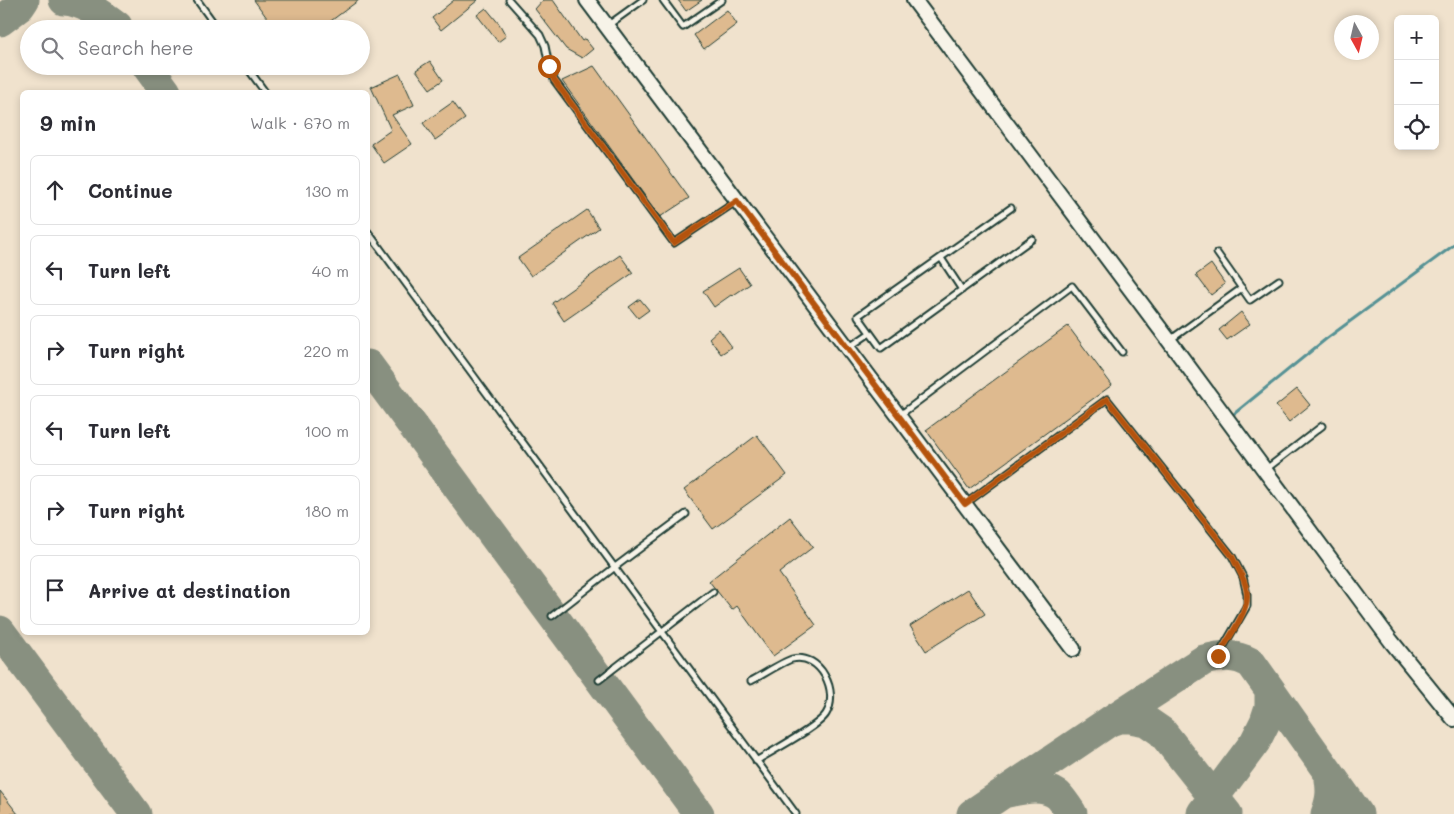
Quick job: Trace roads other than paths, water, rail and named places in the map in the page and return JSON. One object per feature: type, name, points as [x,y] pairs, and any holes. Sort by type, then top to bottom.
[{"type":"street","points":[[587,0],[1073,649]]},
{"type":"street","points":[[914,0],[1170,340],[1391,641],[1454,719]]},
{"type":"lane","points":[[197,0],[211,20]]},
{"type":"lane","points":[[509,0],[540,35],[545,46],[554,80],[674,243],[737,201]]},
{"type":"lane","points":[[606,26],[644,0]]},
{"type":"lane","points":[[663,0],[683,27],[722,0]]},
{"type":"lane","points":[[253,75],[264,90]]},
{"type":"lane","points":[[1011,208],[858,316],[881,348],[1032,239]]},
{"type":"lane","points":[[370,235],[796,814]]},
{"type":"lane","points":[[1217,253],[1250,300],[1279,280]]},
{"type":"lane","points":[[941,258],[962,290]]},
{"type":"lane","points":[[898,416],[1072,286],[1122,352]]},
{"type":"lane","points":[[1170,340],[1242,288]]},
{"type":"lane","points":[[848,348],[870,333]]},
{"type":"lane","points":[[965,504],[1107,399],[1232,556],[1243,577],[1248,595],[1247,606],[1218,656]]},
{"type":"lane","points":[[1265,470],[1322,426]]},
{"type":"lane","points":[[552,616],[686,514]]},
{"type":"lane","points":[[600,680],[713,592]]},
{"type":"lane","points":[[751,681],[791,659],[804,658],[817,665],[828,681],[830,698],[827,713],[818,724],[756,761]]},
{"type":"waterway","points":[[1235,413],[1326,339],[1454,245]]}]
